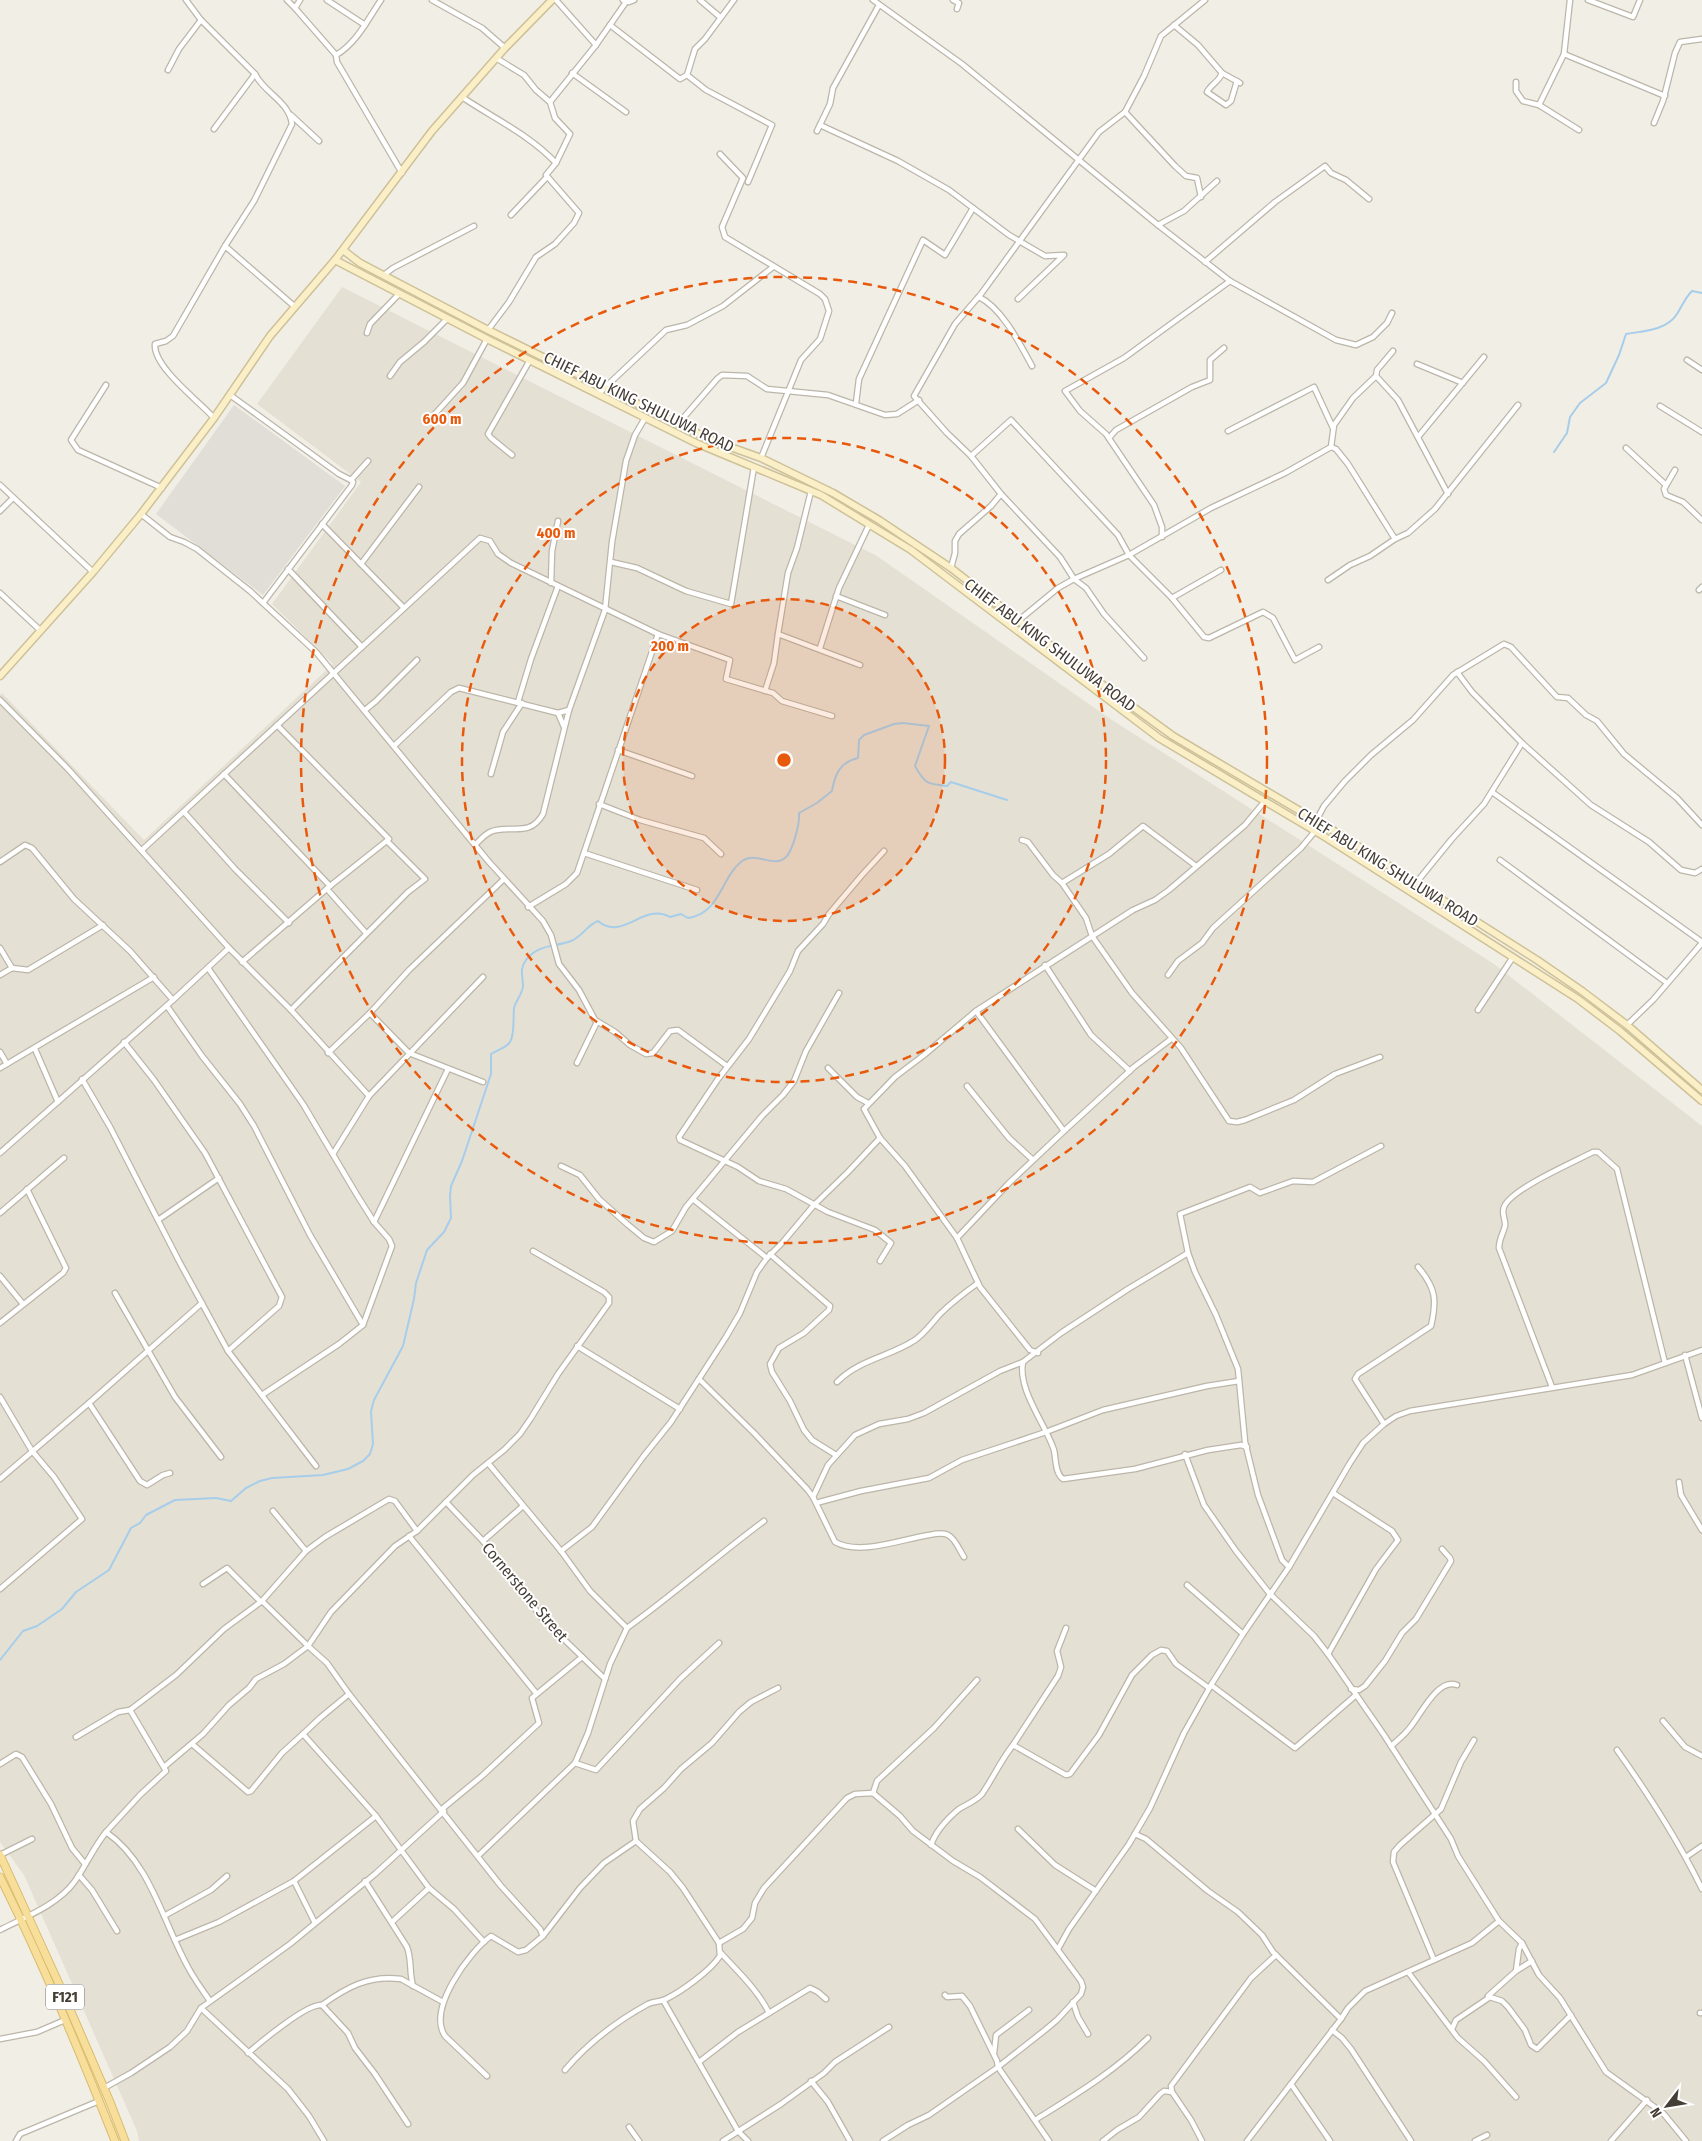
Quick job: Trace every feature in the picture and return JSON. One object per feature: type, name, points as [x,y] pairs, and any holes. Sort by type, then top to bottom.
[{"type":"main road","name":"F121","points":[[0,1855],[29,1915],[104,2088],[124,2141]]},
{"type":"main road","name":"F121","points":[[0,1876],[65,2020],[115,2141]]},
{"type":"street","points":[[186,0],[201,20],[254,74],[258,81],[319,141]]},
{"type":"street","points":[[287,0],[336,55],[337,62],[402,173]]},
{"type":"street","points":[[295,8],[300,0]]},
{"type":"street","points":[[327,0],[365,25]]},
{"type":"street","points":[[336,55],[344,51],[365,25],[380,0]]},
{"type":"street","points":[[432,0],[482,28],[505,48]]},
{"type":"street","points":[[0,676],[94,572],[162,488],[214,418],[270,336],[343,250],[432,131],[505,48],[554,0],[596,45]]},
{"type":"street","points":[[550,102],[596,45],[624,1],[634,0]]},
{"type":"street","points":[[700,0],[720,17]]},
{"type":"street","points":[[687,76],[695,49],[705,39],[734,0]]},
{"type":"street","points":[[872,0],[962,64],[1158,225],[1230,281],[1336,340],[1356,345],[1374,337],[1387,323],[1392,314]]},
{"type":"street","points":[[953,0],[959,3],[957,9]]},
{"type":"street","points":[[678,424],[711,385],[722,375],[747,376],[767,389],[828,395],[856,403],[876,412],[893,415],[901,412],[917,399],[925,374],[955,324],[979,297],[1098,132],[1125,112],[1144,76],[1161,36],[1204,0]]},
{"type":"street","points":[[1539,105],[1564,54],[1570,0]]},
{"type":"street","points":[[1588,0],[1633,17],[1640,0]]},
{"type":"street","points":[[817,131],[830,104],[833,88],[879,5]]},
{"type":"street","points":[[168,70],[179,49],[201,20]]},
{"type":"street","points":[[610,25],[680,79],[687,76]]},
{"type":"street","points":[[1174,25],[1198,45],[1222,73],[1238,82],[1231,101],[1226,105],[1208,92],[1211,85],[1219,80],[1222,73]]},
{"type":"street","points":[[1654,123],[1665,96],[1675,53],[1680,42],[1702,39]]},
{"type":"street","points":[[1564,54],[1665,96]]},
{"type":"street","points":[[496,58],[524,75],[536,90],[550,102],[555,118],[570,134],[556,164],[546,175],[547,177],[511,215]]},
{"type":"street","points":[[572,73],[626,112]]},
{"type":"street","points":[[214,129],[254,74]]},
{"type":"street","points":[[687,76],[706,90],[772,125],[748,182]]},
{"type":"street","points":[[1516,82],[1516,91],[1523,101],[1539,105],[1579,130]]},
{"type":"street","points":[[462,97],[531,142],[556,164]]},
{"type":"street","points":[[1125,112],[1175,166],[1186,176],[1197,178],[1201,196]]},
{"type":"street","points":[[214,418],[166,369],[154,350],[155,344],[166,342],[172,336],[254,201],[290,131],[292,124],[291,115]]},
{"type":"street","points":[[820,125],[898,161],[948,190],[1009,235],[1045,256],[1064,255],[1018,300]]},
{"type":"street","points":[[720,154],[739,172],[743,181],[726,216],[722,227],[723,233],[738,246],[823,297],[829,311],[820,339],[801,360],[762,458]]},
{"type":"street","points":[[1205,262],[1275,202],[1325,166],[1331,173],[1346,180],[1369,199]]},
{"type":"street","points":[[488,330],[509,302],[536,257],[555,244],[579,217],[578,210],[547,177]]},
{"type":"street","points":[[1158,225],[1184,211],[1217,181]]},
{"type":"street","points":[[856,403],[859,379],[923,240],[945,255],[973,208]]},
{"type":"street","points":[[384,275],[393,268],[474,226]]},
{"type":"street","points":[[225,246],[294,306]]},
{"type":"street","name":"CHIEF ABU KING SHULUWA ROAD","points":[[343,250],[360,263],[488,330],[710,440],[762,458],[833,493],[879,520],[951,568],[1018,622],[1173,736],[1319,822],[1537,960],[1627,1025],[1702,1090]]},
{"type":"street","points":[[335,260],[487,340],[696,443],[821,495],[911,550],[1159,738],[1316,831],[1578,999],[1702,1101]]},
{"type":"street","points":[[598,394],[666,330],[687,325],[723,306],[773,267]]},
{"type":"street","points":[[1162,537],[1162,527],[1154,505],[1109,438],[1080,411],[1065,392],[1124,358],[1230,281]]},
{"type":"street","points":[[367,333],[370,324],[399,294]]},
{"type":"street","points":[[979,297],[991,304],[1010,328],[1032,366]]},
{"type":"street","points":[[390,376],[400,362],[447,319]]},
{"type":"street","points":[[433,416],[463,383],[487,340]]},
{"type":"street","points":[[1109,438],[1116,430],[1192,387],[1210,380],[1210,360],[1224,348]]},
{"type":"street","points":[[1331,448],[1334,425],[1353,398],[1376,376],[1377,370],[1393,351]]},
{"type":"street","points":[[1418,437],[1484,357]]},
{"type":"street","points":[[512,455],[491,438],[489,432],[530,360]]},
{"type":"street","points":[[1687,360],[1702,370]]},
{"type":"street","points":[[1417,364],[1463,383]]},
{"type":"street","points":[[1376,376],[1398,400],[1448,494]]},
{"type":"street","points":[[106,385],[71,440],[72,443],[78,450],[162,488]]},
{"type":"street","points":[[1228,431],[1314,387],[1333,429]]},
{"type":"street","points":[[230,395],[339,474],[351,480]]},
{"type":"street","points":[[917,399],[947,433],[972,456],[1001,494],[1060,557],[1074,579],[1086,588],[1104,614],[1144,658]]},
{"type":"street","points":[[1328,580],[1350,565],[1370,556],[1395,539],[1408,533],[1435,509],[1518,405]]},
{"type":"street","points":[[1660,406],[1702,432]]},
{"type":"street","points":[[475,845],[488,833],[497,830],[522,830],[538,822],[546,804],[569,710],[605,610],[612,542],[626,461],[635,435],[645,418]]},
{"type":"street","points":[[972,456],[1011,420],[1118,535],[1125,544],[1129,555],[1172,598],[1204,638],[1209,638],[1263,612],[1273,618],[1295,660],[1319,647]]},
{"type":"street","points":[[1018,622],[1058,588],[1074,579],[1129,555],[1211,508],[1285,474],[1331,448],[1336,449],[1348,464],[1395,539]]},
{"type":"street","points":[[1626,448],[1666,484]]},
{"type":"street","points":[[263,603],[353,482],[351,480],[368,461]]},
{"type":"street","points":[[611,562],[637,568],[686,591],[731,604],[754,467]]},
{"type":"street","points":[[1675,470],[1664,488],[1666,495],[1683,502],[1702,520]]},
{"type":"street","points":[[0,485],[94,572]]},
{"type":"street","points":[[361,564],[419,487]]},
{"type":"street","points":[[765,691],[774,662],[788,573],[797,548],[811,491]]},
{"type":"street","points":[[951,568],[955,553],[955,540],[959,534],[991,506],[1001,494]]},
{"type":"street","points":[[0,511],[13,498]]},
{"type":"street","points":[[141,514],[167,535],[197,549],[301,637],[365,710],[475,845],[546,926],[559,964],[579,990],[596,1022],[646,1054],[653,1053],[670,1031],[678,1030],[728,1066]]},
{"type":"street","points":[[551,583],[552,551],[558,521]]},
{"type":"street","points":[[322,524],[404,608]]},
{"type":"street","points":[[820,648],[836,596],[869,525]]},
{"type":"street","points":[[142,850],[480,538],[490,540],[498,554],[504,559],[605,610],[658,634],[730,660],[726,679],[773,693],[782,701],[832,716]]},
{"type":"street","points":[[288,569],[362,646]]},
{"type":"street","points":[[1172,598],[1221,570]]},
{"type":"street","points":[[491,774],[503,732],[520,703],[531,659],[558,586]]},
{"type":"street","points":[[0,593],[41,631]]},
{"type":"street","points":[[836,596],[885,615]]},
{"type":"street","points":[[988,609],[993,602]]},
{"type":"street","points":[[528,907],[572,879],[577,873],[658,634]]},
{"type":"street","points":[[778,634],[820,648],[860,665]]},
{"type":"street","points":[[1168,975],[1183,956],[1202,943],[1213,928],[1301,848],[1316,831],[1324,806],[1371,755],[1413,720],[1457,672],[1504,644],[1511,647],[1557,697],[1568,698],[1586,715],[1596,721],[1624,754],[1677,798],[1702,825]]},
{"type":"street","points":[[365,710],[417,660]]},
{"type":"street","points":[[1457,672],[1472,692],[1522,744],[1591,805],[1649,842],[1681,870],[1695,873],[1702,869]]},
{"type":"street","points":[[394,746],[450,692],[457,689],[465,689],[558,713],[569,710]]},
{"type":"street","points":[[0,700],[68,769],[229,948],[291,1010],[369,1096]]},
{"type":"street","points":[[558,713],[564,727]]},
{"type":"street","points":[[277,724],[387,836],[388,842],[425,879],[408,892],[366,933],[291,1010]]},
{"type":"street","points":[[1416,883],[1492,792],[1502,773],[1522,744]]},
{"type":"street","points":[[618,750],[692,776]]},
{"type":"street","points":[[224,774],[329,887],[366,933]]},
{"type":"street","points":[[1492,792],[1702,942],[1653,1000],[1627,1025]]},
{"type":"street","points":[[1038,1352],[1030,1350],[978,1283],[957,1238],[905,1166],[880,1138],[864,1113],[864,1109],[894,1077],[924,1055],[976,1011],[1133,910],[1155,900],[1252,818],[1265,801]]},
{"type":"street","points":[[599,804],[640,820],[704,838],[721,854]]},
{"type":"street","points":[[184,812],[235,869],[289,923]]},
{"type":"street","points":[[1062,883],[1110,854],[1143,826],[1196,866]]},
{"type":"street","points":[[1022,840],[1028,842],[1062,883],[1086,918],[1092,936],[1132,993],[1184,1053],[1225,1117],[1232,1122],[1245,1120],[1294,1100],[1335,1074],[1380,1057]]},
{"type":"street","points":[[242,962],[329,887],[388,842]]},
{"type":"street","points":[[0,862],[19,848],[25,845],[30,846],[57,876],[74,899],[103,925],[154,977],[173,1000]]},
{"type":"street","points":[[880,1261],[891,1243],[875,1230],[814,1205],[786,1189],[759,1181],[726,1161],[680,1140],[679,1137],[749,1039],[790,971],[798,951],[884,851]]},
{"type":"street","points":[[584,854],[697,890]]},
{"type":"street","points":[[1500,860],[1667,984]]},
{"type":"street","points":[[328,1053],[370,1013],[409,970],[504,879]]},
{"type":"street","points":[[0,975],[12,968],[28,970],[103,925]]},
{"type":"street","points":[[0,948],[12,968]]},
{"type":"street","points":[[0,1153],[167,1006],[229,948]]},
{"type":"street","points":[[1478,1010],[1513,957]]},
{"type":"street","points":[[1531,968],[1537,960]]},
{"type":"street","points":[[1045,965],[1091,1035],[1130,1071]]},
{"type":"street","points":[[208,968],[303,1104],[374,1222],[389,1239],[392,1250],[362,1325],[339,1344],[262,1395]]},
{"type":"street","points":[[0,1068],[154,977]]},
{"type":"street","points":[[333,1154],[369,1096],[483,977]]},
{"type":"street","points":[[561,1166],[580,1175],[612,1210],[644,1238],[652,1242],[657,1241],[668,1234],[686,1207],[694,1200],[762,1116],[794,1082],[806,1051],[839,993]]},
{"type":"street","points":[[167,1006],[254,1126],[310,1234],[362,1325]]},
{"type":"street","points":[[976,1011],[1064,1130]]},
{"type":"street","points":[[370,1013],[409,1053],[482,1082]]},
{"type":"street","points":[[577,1063],[596,1022]]},
{"type":"street","points":[[957,1238],[1009,1183],[1064,1130],[1130,1071],[1172,1039]]},
{"type":"street","points":[[124,1042],[186,1125],[219,1178],[283,1299],[279,1306],[258,1326],[228,1351]]},
{"type":"street","points":[[35,1049],[58,1102]]},
{"type":"street","points":[[0,1052],[8,1064]]},
{"type":"street","points":[[828,1068],[857,1097],[868,1103]]},
{"type":"street","points":[[374,1222],[448,1069]]},
{"type":"street","points":[[82,1079],[110,1126],[228,1351],[316,1466]]},
{"type":"street","points":[[967,1086],[1009,1138],[1033,1160]]},
{"type":"street","points":[[560,1551],[592,1527],[680,1409],[740,1313],[758,1272],[768,1256],[783,1242],[814,1205],[880,1138]]},
{"type":"street","points":[[1289,1567],[1282,1560],[1266,1520],[1244,1445],[1238,1369],[1188,1253],[1180,1214],[1250,1188],[1260,1192],[1292,1181],[1313,1182],[1381,1146]]},
{"type":"street","points":[[1552,1387],[1499,1248],[1499,1239],[1505,1226],[1502,1209],[1508,1200],[1519,1191],[1593,1152],[1598,1152],[1617,1169],[1665,1363]]},
{"type":"street","points":[[0,1213],[64,1158]]},
{"type":"street","points":[[158,1220],[219,1178]]},
{"type":"street","points":[[0,1323],[63,1273],[66,1268],[27,1189]]},
{"type":"street","points":[[694,1200],[830,1306],[829,1310],[804,1333],[779,1348],[770,1364],[772,1372],[790,1401],[804,1430],[812,1440],[836,1455]]},
{"type":"street","points":[[164,1767],[209,1729],[229,1705],[250,1688],[256,1679],[284,1664],[308,1646],[341,1601],[394,1546],[417,1531],[504,1450],[531,1418],[577,1346],[609,1303],[610,1298],[604,1292],[533,1251]]},
{"type":"street","points":[[813,1497],[828,1465],[857,1433],[879,1424],[908,1420],[1000,1371],[1023,1362],[1128,1289],[1188,1253]]},
{"type":"street","points":[[1384,1424],[1355,1379],[1358,1374],[1431,1326],[1434,1311],[1434,1294],[1426,1276],[1418,1267]]},
{"type":"street","points":[[0,1276],[23,1304]]},
{"type":"street","points":[[837,1382],[844,1374],[867,1361],[891,1352],[917,1338],[956,1299],[978,1283]]},
{"type":"street","points":[[115,1294],[183,1408],[220,1457]]},
{"type":"street","points":[[0,1479],[202,1303]]},
{"type":"street","points":[[577,1346],[680,1409]]},
{"type":"street","points":[[1029,1358],[1030,1350]]},
{"type":"street","points":[[1058,1949],[1069,1929],[1135,1834],[1150,1808],[1184,1733],[1210,1686],[1289,1567],[1332,1492],[1363,1443],[1384,1424],[1396,1416],[1410,1411],[1632,1375],[1702,1350]]},
{"type":"street","points":[[1685,1355],[1702,1418]]},
{"type":"street","points":[[1023,1362],[1022,1374],[1037,1416],[1054,1450],[1059,1476],[1066,1479],[1135,1469],[1185,1454],[1244,1445]]},
{"type":"street","points":[[700,1379],[754,1433],[813,1497],[833,1540],[839,1544],[871,1548],[911,1538],[945,1534],[951,1538],[964,1557]]},
{"type":"street","points":[[816,1503],[860,1491],[929,1478],[962,1460],[1046,1432],[1103,1410],[1207,1386],[1239,1381]]},
{"type":"street","points":[[0,1397],[32,1451],[54,1477],[82,1519],[0,1589]]},
{"type":"street","points":[[89,1403],[140,1481],[147,1485],[164,1474],[170,1473]]},
{"type":"street","points":[[1185,1454],[1204,1505],[1236,1551],[1270,1594],[1314,1636],[1328,1654],[1391,1746],[1434,1816],[1451,1839],[1458,1856],[1499,1920],[1522,1943],[1539,1975],[1560,1998],[1606,2072],[1647,2100],[1663,2114],[1686,2141]]},
{"type":"street","points":[[488,1463],[590,1590],[627,1628]]},
{"type":"street","points":[[1679,1482],[1681,1495],[1702,1530]]},
{"type":"street","points":[[1328,1654],[1376,1569],[1398,1540],[1392,1531],[1332,1492]]},
{"type":"street","points":[[76,1737],[118,1712],[130,1710],[176,1675],[224,1628],[262,1601],[306,1551],[389,1499],[395,1501],[417,1531]]},
{"type":"street","name":"Cornerstone Street","points":[[446,1502],[483,1541],[543,1619],[605,1679]]},
{"type":"street","points":[[483,1541],[523,1506]]},
{"type":"street","points":[[273,1511],[306,1551]]},
{"type":"street","points":[[478,1855],[575,1763],[588,1733],[610,1664],[627,1628],[668,1599],[716,1557],[764,1521]]},
{"type":"street","points":[[409,1536],[536,1693]]},
{"type":"street","points":[[1351,1689],[1359,1690],[1365,1686],[1385,1661],[1402,1633],[1416,1619],[1451,1561],[1442,1549]]},
{"type":"street","points":[[203,1584],[227,1568],[327,1663],[349,1694],[443,1810],[501,1886],[540,1929],[543,1936]]},
{"type":"street","points":[[1187,1585],[1243,1634]]},
{"type":"street","points":[[921,1837],[934,1834],[959,1810],[980,1795],[1005,1754],[1013,1745],[1060,1673],[1061,1667],[1057,1651],[1066,1628]]},
{"type":"street","points":[[575,1763],[596,1770],[680,1679],[719,1644]]},
{"type":"street","points":[[1013,1745],[1066,1775],[1070,1774],[1099,1735],[1132,1675],[1152,1655],[1161,1650],[1167,1651],[1176,1664],[1210,1686],[1295,1748],[1356,1696]]},
{"type":"street","points":[[104,2088],[154,2059],[180,2039],[201,2008],[290,1944],[400,1850],[538,1723],[532,1698],[582,1657]]},
{"type":"street","points":[[872,1793],[877,1781],[934,1728],[977,1680]]},
{"type":"street","points":[[1391,1746],[1409,1730],[1440,1687],[1449,1683],[1457,1685]]},
{"type":"street","points":[[565,2070],[595,2039],[649,2004],[663,2000],[716,1962],[721,1953],[720,1943],[684,1888],[670,1872],[636,1841],[633,1821],[640,1810],[664,1788],[680,1769],[712,1743],[739,1712],[751,1702],[778,1688]]},
{"type":"street","points":[[192,1744],[248,1792],[251,1791],[282,1753],[349,1694]]},
{"type":"street","points":[[0,1930],[42,1909],[64,1893],[79,1875],[106,1832],[140,1795],[164,1774],[164,1767],[130,1710]]},
{"type":"street","points":[[1663,1721],[1685,1747],[1702,1756]]},
{"type":"street","points":[[303,1734],[376,1816],[429,1888],[454,1909],[484,1942]]},
{"type":"street","points":[[1434,1960],[1393,1862],[1394,1852],[1442,1809],[1460,1762],[1474,1740]]},
{"type":"street","points":[[1617,1750],[1650,1796],[1686,1857],[1702,1889]]},
{"type":"street","points":[[0,1764],[16,1754],[22,1757],[51,1804],[67,1840],[85,1864]]},
{"type":"street","points":[[720,1943],[743,1929],[752,1918],[755,1903],[764,1888],[847,1798],[855,1794],[872,1793],[931,1845],[980,1877],[1035,1919],[1083,1987],[1081,1994],[1057,2020],[998,2067],[929,2115],[883,2141]]},
{"type":"street","points":[[175,1940],[219,1922],[294,1881],[376,1816]]},
{"type":"street","points":[[1018,1828],[1056,1865],[1096,1891]]},
{"type":"street","points":[[106,1832],[124,1847],[147,1880],[189,1970],[210,2001]]},
{"type":"street","points":[[931,1845],[934,1834]]},
{"type":"street","points":[[1135,1834],[1146,1839],[1208,1891],[1238,1912],[1262,1935],[1276,1955],[1341,2020]]},
{"type":"street","points":[[0,1855],[32,1839]]},
{"type":"street","points":[[487,2076],[443,2032],[440,2021],[444,2002],[464,1964],[493,1935],[520,1952],[543,1936],[580,1888],[604,1863],[636,1841]]},
{"type":"street","points":[[1686,1857],[1702,1846]]},
{"type":"street","points":[[79,1875],[92,1890],[118,1931]]},
{"type":"street","points":[[164,1916],[211,1890],[227,1876]]},
{"type":"street","points":[[294,1881],[316,1923]]},
{"type":"street","points":[[365,1881],[410,1952],[409,1972],[413,1986]]},
{"type":"street","points":[[392,1922],[429,1888]]},
{"type":"street","points":[[1247,2141],[1341,2020],[1348,2008],[1365,1991],[1480,1938],[1499,1920]]},
{"type":"street","points":[[540,1929],[551,1927]]},
{"type":"street","points":[[1516,1971],[1519,1949],[1522,1943]]},
{"type":"street","points":[[721,1953],[745,1977],[768,2013]]},
{"type":"street","points":[[1202,2141],[1192,2120],[1172,2092],[1173,2081],[1193,2058],[1251,1978],[1276,1955]]},
{"type":"street","points":[[1452,2029],[1456,2020],[1485,1999],[1516,1971],[1532,1961]]},
{"type":"street","points":[[401,1980],[409,1972]]},
{"type":"street","points":[[1408,1972],[1458,2038],[1484,2062],[1516,2097]]},
{"type":"street","points":[[248,2053],[292,2020],[316,2006],[322,2005],[352,1985],[366,1980],[401,1980],[444,2002]]},
{"type":"street","points":[[699,2062],[738,2032],[810,1988],[826,1999]]},
{"type":"street","points":[[945,1995],[947,1997],[962,1996],[970,2006],[994,2053],[998,2067],[1049,2141]]},
{"type":"street","points":[[1485,1999],[1490,1997],[1505,2004],[1525,2030],[1531,2045],[1537,2049],[1571,2015]]},
{"type":"street","points":[[663,2000],[738,2131],[748,2141]]},
{"type":"street","points":[[1073,2002],[1078,2017],[1088,2034]]},
{"type":"street","points":[[322,2005],[348,2033],[355,2048],[375,2074],[408,2124]]},
{"type":"street","points":[[201,2008],[288,2089],[309,2116],[324,2141]]},
{"type":"street","points":[[994,2053],[996,2035],[1029,2010]]},
{"type":"street","points":[[0,2038],[37,2032],[65,2020]]},
{"type":"street","points":[[723,2141],[781,2104],[835,2062],[890,2028]]},
{"type":"street","points":[[1332,2030],[1351,2049],[1411,2141]]},
{"type":"street","points":[[1034,2120],[1108,2074],[1148,2038]]},
{"type":"street","points":[[811,2081],[828,2102],[850,2141]]},
{"type":"street","points":[[1291,2084],[1330,2141]]},
{"type":"street","points":[[1103,2141],[1139,2117],[1164,2091],[1172,2092]]},
{"type":"street","points":[[1611,2141],[1647,2100]]},
{"type":"street","points":[[16,2141],[20,2134],[99,2101]]},
{"type":"street","points":[[629,2127],[639,2141]]},
{"type":"street","points":[[1475,2141],[1487,2135]]},
{"type":"street","points":[[1251,2136],[1256,2141]]},
{"type":"shaded area","points":[[342,287],[877,556],[1109,718],[1494,964],[1702,1126],[1702,2141],[139,2141],[137,2131],[24,1875],[0,1842],[0,695],[2,693],[144,840],[333,664],[272,604],[361,482],[257,404]]},
{"type":"shaded area","points":[[234,405],[345,486],[263,595],[156,514]]},
{"type":"waterway","points":[[1554,452],[1567,433],[1570,417],[1580,403],[1606,383],[1626,334],[1654,329],[1667,324],[1677,314],[1692,291],[1702,293]]},
{"type":"waterway","points":[[0,1660],[23,1631],[37,1626],[62,1609],[76,1592],[109,1570],[131,1528],[140,1523],[146,1515],[175,1500],[216,1498],[231,1501],[246,1488],[260,1481],[272,1478],[323,1475],[348,1469],[363,1461],[370,1454],[373,1444],[371,1411],[374,1400],[403,1346],[416,1283],[427,1250],[444,1232],[451,1218],[451,1186],[462,1161],[491,1074],[491,1054],[506,1046],[512,1039],[514,1008],[523,986],[523,967],[531,955],[541,949],[571,941],[598,921],[607,926],[616,927],[651,914],[670,917],[681,914],[688,918],[699,915],[707,910],[714,902],[729,876],[742,861],[748,858],[776,861],[786,857],[796,836],[799,813],[817,803],[832,791],[839,770],[847,762],[858,758],[859,740],[864,735],[894,724],[903,723],[929,726],[915,766],[924,780],[935,785],[947,786],[951,782],[1007,800]]}]
